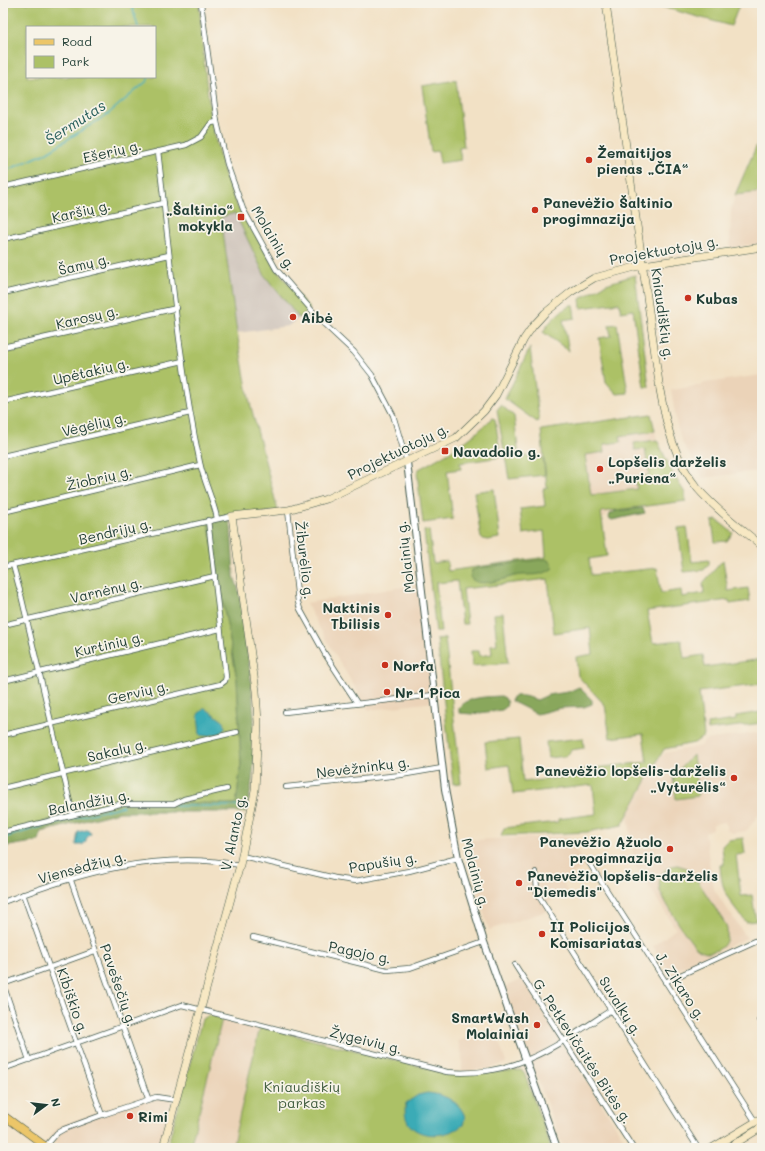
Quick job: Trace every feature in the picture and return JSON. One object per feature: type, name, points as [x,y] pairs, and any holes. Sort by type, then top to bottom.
[{"type":"main road","name":"Kniaudiškių g.","points":[[606,3],[660,390],[672,442],[698,489],[762,546]]},
{"type":"main road","name":"Projektuotojų g.","points":[[232,516],[288,510],[326,499],[456,438],[484,412],[499,389],[524,339],[545,313],[572,292],[594,278],[643,265],[762,246]]},
{"type":"main road","name":"V. Alanto g.","points":[[163,1148],[240,866],[255,791],[258,722],[256,691],[232,516]]},
{"type":"main road","points":[[3,1115],[47,1147]]},
{"type":"main road","points":[[712,1148],[759,1120]]},
{"type":"main road","points":[[728,1148],[761,1129]]},
{"type":"street","name":"Molainių g.","points":[[201,3],[217,122],[232,181],[243,209],[276,269],[322,322],[354,352],[372,375],[393,415],[406,462],[442,768],[458,858],[484,942],[557,1148]]},
{"type":"street","name":"Ešerių g.","points":[[3,187],[194,142],[201,137],[211,123],[217,122]]},
{"type":"street","points":[[158,151],[169,255],[190,413],[200,465],[217,518]]},
{"type":"street","name":"Karšių g.","points":[[3,239],[164,203]]},
{"type":"street","name":"Šamų g.","points":[[3,293],[169,255]]},
{"type":"street","name":"Karosų g.","points":[[3,347],[177,308]]},
{"type":"street","name":"Upėtakių g.","points":[[3,402],[183,361]]},
{"type":"street","name":"Vėgėlių g.","points":[[3,456],[190,413]]},
{"type":"street","name":"Žiobrių g.","points":[[3,512],[200,465]]},
{"type":"street","name":"Žiburėlio g.","points":[[288,510],[298,602],[326,654],[357,703]]},
{"type":"street","name":"Bendrijų g.","points":[[3,567],[208,520],[232,516]]},
{"type":"street","name":"Gervių g.","points":[[3,735],[221,684],[225,681],[226,677],[208,520]]},
{"type":"street","points":[[14,565],[73,815]]},
{"type":"street","name":"Varnėnų g.","points":[[3,625],[215,576]]},
{"type":"street","name":"Kurtinių g.","points":[[3,681],[220,629]]},
{"type":"street","points":[[285,712],[434,695]]},
{"type":"street","name":"Sakalų g.","points":[[3,788],[237,732]]},
{"type":"street","name":"Nevėžninkų g.","points":[[286,787],[401,775],[442,768]]},
{"type":"street","name":"Balandžių g.","points":[[3,832],[130,803],[174,804],[184,799],[227,789]]},
{"type":"street","name":"Papušių g.","points":[[242,856],[335,878],[355,881],[409,871],[458,858]]},
{"type":"street","name":"Viensėdžių g.","points":[[3,902],[70,878],[113,867],[155,861],[193,861],[240,866]]},
{"type":"street","name":"J. Zikaro g.","points":[[588,861],[665,982],[759,1120]]},
{"type":"street","name":"Suvalkų g.","points":[[536,872],[537,892],[540,898],[698,1148]]},
{"type":"street","name":"Pavešečių g.","points":[[70,878],[148,1098]]},
{"type":"street","name":"Kibiškio g.","points":[[23,894],[102,1115]]},
{"type":"street","name":"Pagojo g.","points":[[253,937],[387,970],[410,968],[484,942]]},
{"type":"street","points":[[665,982],[762,938]]},
{"type":"street","points":[[29,1060],[3,984],[95,951]]},
{"type":"street","name":"G. Petkevičaitės Bitės g.","points":[[516,965],[633,1148]]},
{"type":"street","name":"Žygeivių g.","points":[[3,1069],[182,1005],[448,1072],[484,1072],[513,1066],[526,1061],[564,1041],[611,1010]]},
{"type":"street","points":[[47,1147],[56,1133],[64,1128],[148,1098],[164,1097],[176,1100]]},
{"type":"shaded area","points":[[762,192],[762,243],[730,248],[731,210],[735,195]]},
{"type":"shaded area","points":[[235,213],[265,276],[299,318],[288,326],[237,333],[220,217]]},
{"type":"shaded area","points":[[762,375],[762,472],[748,472],[703,478],[682,442],[677,426],[671,390],[697,386],[705,383]]},
{"type":"shaded area","points":[[655,429],[657,440],[673,474],[685,493],[686,501],[611,511],[592,528],[574,442]]},
{"type":"shaded area","points":[[420,584],[434,702],[369,710],[328,643],[306,603]]},
{"type":"shaded area","name":"Panevėžio Ąžuolo progimnazija","points":[[762,732],[762,811],[746,831],[732,833],[727,830],[725,822],[713,824],[713,828],[705,833],[713,888],[747,938],[670,972],[653,946],[676,929],[635,865],[625,796],[665,753],[701,746],[705,740]]},
{"type":"shaded area","name":"Panevėžio lopšelis-darželis \"Diemedis\"","points":[[569,836],[585,866],[562,880],[567,891],[546,904],[547,911],[489,930],[475,885],[471,840]]},
{"type":"shaded area","points":[[523,979],[630,1148],[563,1148],[504,987]]},
{"type":"shaded area","points":[[222,1019],[260,1027],[232,1148],[190,1148]]},
{"type":"shaded area","points":[[495,1029],[506,1063],[488,1069],[462,1071],[462,1055],[458,1041]]},
{"type":"shaded area","points":[[174,1094],[160,1148],[56,1148],[55,1140],[50,1136],[60,1126],[144,1096]]},
{"type":"green space","points":[[3,3],[199,3],[210,113],[223,168],[232,193],[243,217],[246,216],[276,269],[310,309],[299,318],[265,276],[235,213],[221,217],[237,333],[249,399],[278,511],[208,520],[237,679],[241,764],[236,804],[125,801],[58,817],[3,836]]},
{"type":"green space","points":[[648,3],[740,3],[731,26]]},
{"type":"green space","points":[[456,80],[464,147],[459,148],[461,160],[440,163],[438,151],[431,152],[422,86]]},
{"type":"green space","points":[[762,133],[762,192],[735,195]]},
{"type":"green space","points":[[635,275],[649,387],[644,387],[633,310],[621,312],[619,303],[581,308],[580,299],[606,284]]},
{"type":"green space","points":[[573,304],[575,318],[563,320],[569,351],[543,332],[556,316]]},
{"type":"green space","points":[[617,324],[628,393],[617,394],[606,382],[599,338],[611,336],[609,325]]},
{"type":"green space","points":[[530,348],[539,419],[537,422],[505,399]]},
{"type":"green space","points":[[501,405],[514,416],[519,457],[530,456],[529,459],[543,458],[545,475],[509,479],[497,410]]},
{"type":"green space","points":[[651,414],[655,431],[620,436],[621,442],[604,444],[605,452],[585,455],[591,495],[637,489],[635,477],[649,475],[645,449],[635,450],[634,443],[657,440],[673,474],[685,493],[686,501],[601,512],[607,556],[589,559],[591,575],[657,568],[661,593],[681,590],[682,597],[704,593],[703,583],[723,560],[728,591],[748,588],[750,601],[730,604],[729,600],[647,611],[653,643],[681,640],[684,658],[703,655],[705,667],[762,659],[762,684],[699,692],[704,736],[694,743],[664,749],[622,825],[587,832],[501,836],[504,828],[558,822],[558,819],[596,814],[593,785],[513,794],[509,765],[488,768],[485,742],[519,739],[523,782],[578,776],[578,770],[647,762],[643,734],[610,738],[605,705],[578,676],[576,657],[593,654],[590,628],[554,633],[548,579],[463,589],[467,624],[462,624],[457,581],[436,583],[441,632],[436,632],[424,531],[429,530],[433,563],[447,561],[448,571],[546,557],[544,531],[523,534],[520,509],[545,506],[543,489],[547,488],[541,430]]},
{"type":"green space","points":[[492,418],[495,419],[501,457],[460,463],[461,469],[447,471],[453,519],[423,523],[417,473],[419,469],[476,434]]},
{"type":"green space","points":[[494,489],[500,538],[487,540],[481,538],[474,492]]},
{"type":"green space","points":[[643,508],[645,513],[612,520],[609,518],[610,514],[616,511]]},
{"type":"green space","points":[[227,517],[231,526],[234,576],[239,591],[250,674],[255,729],[252,785],[246,812],[119,812],[41,832],[39,841],[3,847],[3,836],[58,817],[125,801],[236,804],[241,764],[237,679],[208,520]]},
{"type":"green space","points":[[717,520],[733,533],[727,541],[715,542],[712,521]]},
{"type":"green space","points":[[687,527],[692,562],[709,560],[709,564],[704,570],[684,572],[678,528]]},
{"type":"green space","points":[[546,559],[552,563],[553,568],[544,573],[519,575],[484,583],[473,581],[470,577],[472,570],[479,568]]},
{"type":"green space","points":[[503,613],[508,663],[472,666],[471,651],[479,651],[480,656],[492,654],[491,645],[497,644],[494,614]]},
{"type":"green space","points":[[445,638],[461,783],[453,784],[437,639]]},
{"type":"green space","points":[[579,687],[592,700],[592,704],[584,707],[560,708],[537,714],[511,701],[512,697],[518,696],[537,700],[548,695],[568,692]]},
{"type":"green space","points":[[501,696],[505,698],[507,703],[506,707],[502,710],[472,714],[459,713],[459,707],[463,703],[473,699]]},
{"type":"green space","points":[[761,712],[762,723],[708,730],[707,724],[736,720],[736,716]]},
{"type":"green space","points":[[583,738],[584,748],[571,750],[567,756],[548,758],[546,742]]},
{"type":"green space","points":[[693,755],[698,796],[676,799],[673,776]]},
{"type":"green space","points":[[743,838],[745,854],[736,855],[741,896],[752,895],[756,921],[746,922],[727,896],[721,875],[720,865],[724,865],[722,846],[728,840]]},
{"type":"green space","points":[[677,865],[687,868],[692,872],[726,925],[727,939],[723,946],[717,950],[710,952],[703,951],[693,944],[677,921],[660,891],[659,882],[662,874],[668,868]]},
{"type":"green space","points":[[210,1015],[222,1019],[190,1148],[167,1148],[202,1019]]},
{"type":"green space","name":"Kniaudiškių parkas","points":[[260,1027],[447,1073],[477,1074],[520,1070],[524,1072],[551,1148],[232,1148]]},
{"type":"water","points":[[205,708],[223,721],[225,727],[221,733],[206,736],[200,735],[198,714]]},
{"type":"water","points":[[89,830],[91,834],[86,839],[86,842],[82,845],[76,845],[78,832]]},
{"type":"water","points":[[427,1093],[445,1097],[455,1103],[463,1111],[465,1117],[463,1125],[444,1134],[424,1134],[415,1130],[409,1124],[405,1115],[406,1103],[418,1095]]},
{"type":"waterway","name":"Šermutas","points":[[131,3],[138,26]]},
{"type":"waterway","name":"Šermutas","points":[[3,172],[44,154],[108,114],[147,81],[148,78]]},
{"type":"waterway","points":[[3,838],[50,824],[123,806]]},
{"type":"waterway","points":[[175,806],[237,806]]},
{"type":"place","name":"Žemaitijos pienas „ČIA“","points":[[589,160]]},
{"type":"place","name":"Panevėžio Šaltinio progimnazija","points":[[535,210]]},
{"type":"place","name":"„Šaltinio“ mokykla","points":[[241,217]]},
{"type":"place","name":"Kubas","points":[[688,298]]},
{"type":"place","name":"Aibė","points":[[293,317]]},
{"type":"place","name":"Navadolio g.","points":[[445,451]]},
{"type":"place","name":"Lopšelis darželis „Puriena“","points":[[600,469]]},
{"type":"place","name":"Naktinis Tbilisis","points":[[388,615]]},
{"type":"place","name":"Norfa","points":[[385,665]]},
{"type":"place","name":"Nr 1 Pica","points":[[387,692]]},
{"type":"place","name":"Panevėžio lopšelis-darželis „Vyturėlis“","points":[[734,778]]},
{"type":"place","name":"Panevėžio Ąžuolo progimnazija","points":[[670,849]]},
{"type":"place","name":"Panevėžio lopšelis-darželis \"Diemedis\"","points":[[519,883]]},
{"type":"place","name":"II Policijos Komisariatas","points":[[542,934]]},
{"type":"place","name":"SmartWash Molainiai","points":[[537,1025]]},
{"type":"place","name":"Rimi","points":[[130,1116]]}]
